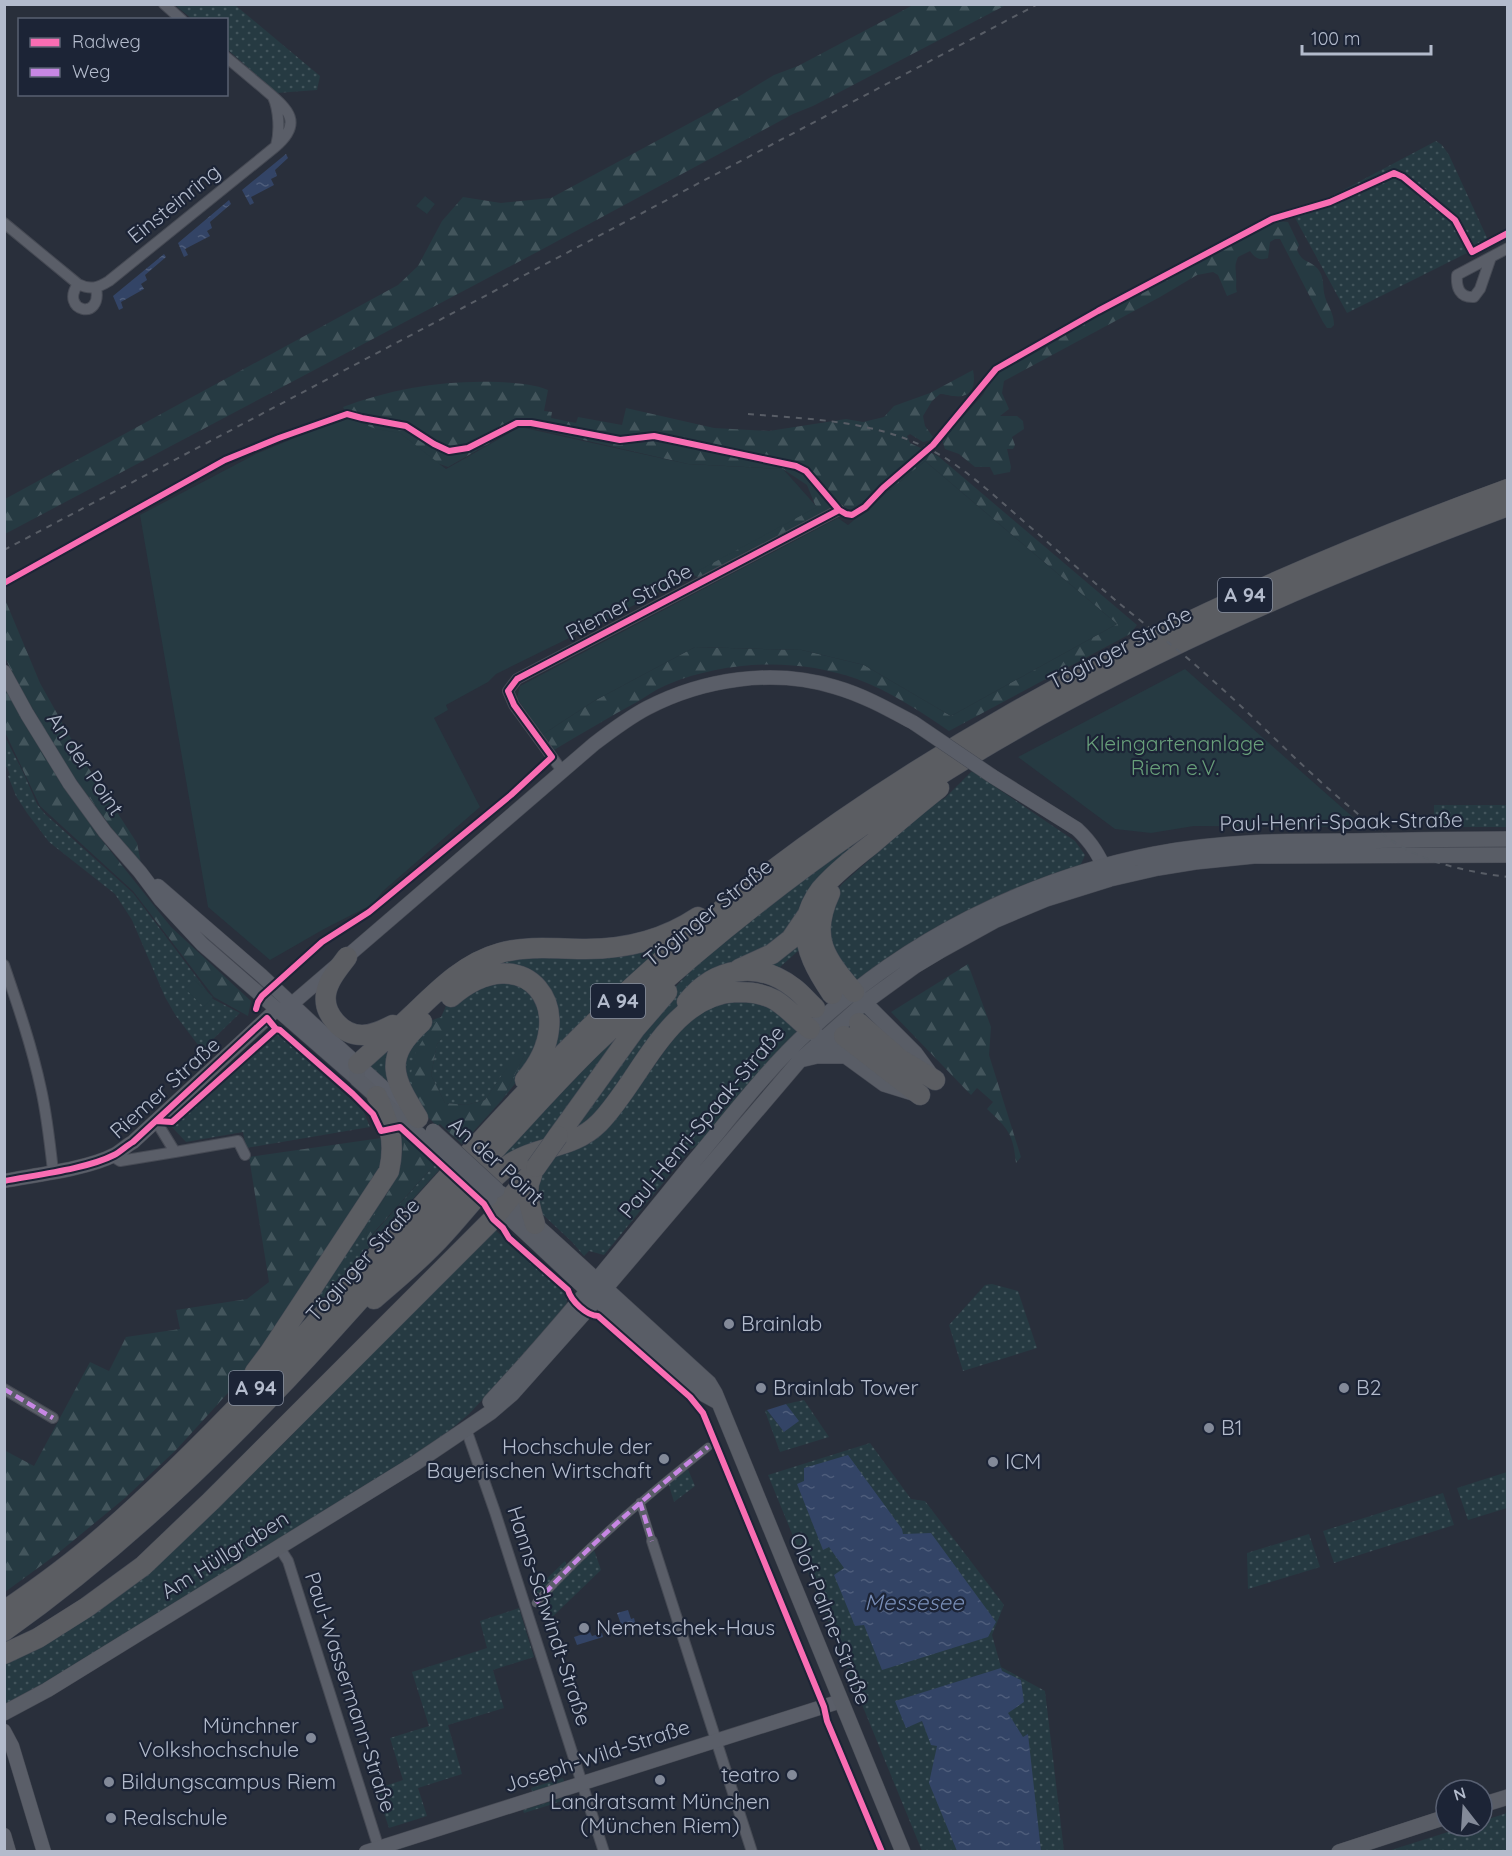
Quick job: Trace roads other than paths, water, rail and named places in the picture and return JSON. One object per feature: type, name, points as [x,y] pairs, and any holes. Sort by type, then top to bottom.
[{"type":"highway","name":"Töginger Straße","points":[[4,1611],[100,1539],[174,1471],[294,1347],[578,1038],[685,939],[802,848],[938,757],[1016,710],[1109,661],[1279,579],[1508,489]]},
{"type":"highway","name":"Töginger Straße","points":[[4,1631],[110,1550],[169,1497],[325,1338],[418,1233],[590,1049],[703,946],[772,890],[843,838],[926,783],[995,741],[1116,675],[1259,606],[1508,506]]},
{"type":"highway","points":[[325,1338],[414,1264],[442,1237],[501,1171],[514,1161],[531,1154],[567,1144],[584,1135],[599,1123],[697,990],[716,977],[772,954],[791,939],[808,914],[819,891],[849,862],[995,741]]},
{"type":"highway","points":[[849,862],[842,876],[833,886],[822,910],[820,930],[824,949],[832,966],[859,997]]},
{"type":"highway","points":[[358,1072],[411,1015],[452,978],[480,960],[498,953],[525,948],[589,949],[628,946],[664,935],[748,890]]},
{"type":"highway","points":[[808,914],[806,925],[810,955],[815,969],[832,994]]},
{"type":"highway","points":[[535,1224],[527,1188],[536,1167],[635,1029],[687,970],[703,946]]},
{"type":"highway","points":[[347,957],[334,975],[326,995],[326,1004],[331,1016],[342,1028],[359,1036],[370,1035],[411,1015]]},
{"type":"highway","points":[[732,971],[749,970],[771,975],[794,988],[815,1008]]},
{"type":"highway","points":[[418,1118],[403,1095],[396,1075],[395,1062],[403,1042],[416,1027],[466,984],[481,977],[502,973],[526,980],[540,992],[549,1010],[550,1028],[540,1059],[529,1076],[507,1101],[498,1123]]},
{"type":"highway","points":[[666,1031],[691,1008],[713,996],[729,992],[746,992],[757,993],[774,1000],[816,1034]]},
{"type":"highway","points":[[859,1023],[900,1059],[934,1080]]},
{"type":"highway","points":[[844,1036],[920,1095]]},
{"type":"highway","points":[[174,1471],[180,1455],[240,1393],[270,1352],[389,1171],[392,1156],[390,1129],[377,1096]]},
{"type":"highway","points":[[4,1654],[38,1638],[87,1607],[143,1566],[212,1501],[493,1219],[499,1199],[536,1167]]},
{"type":"main road","name":"Paul-Henri-Spaak-Straße","points":[[1107,872],[1155,854],[1253,841],[1508,839]]},
{"type":"main road","name":"Paul-Henri-Spaak-Straße","points":[[738,1120],[769,1071],[927,941],[989,908],[1040,886],[1107,872],[1254,856],[1508,855]]},
{"type":"main road","points":[[859,997],[915,1053],[934,1080]]},
{"type":"main road","name":"Paul-Henri-Spaak-Straße","points":[[597,1289],[738,1120],[800,1060],[816,1034]]},
{"type":"main road","points":[[816,1034],[884,1084],[920,1095]]},
{"type":"main road","points":[[800,1060],[817,1056],[844,1056]]},
{"type":"main road","name":"An der Point","points":[[358,1072],[377,1096],[429,1136],[597,1289]]},
{"type":"main road","name":"An der Point","points":[[418,1118],[429,1136]]},
{"type":"main road","name":"An der Point","points":[[499,1199],[535,1224],[597,1289]]},
{"type":"main road","name":"Olof-Palme-Straße","points":[[597,1289],[698,1390],[718,1402],[903,1851]]},
{"type":"main road","name":"Am Hüllgraben","points":[[4,1713],[47,1690],[414,1464],[491,1412],[512,1394],[597,1289]]},
{"type":"main road","points":[[1339,1851],[1434,1820]]},
{"type":"street","points":[[164,4],[180,18]]},
{"type":"street","name":"Einsteinring","points":[[78,284],[73,299],[75,305],[84,309],[91,308],[96,304],[98,297],[96,288],[109,281],[287,135],[290,126],[288,111],[280,101],[228,59]]},
{"type":"street","points":[[4,223],[78,284],[96,288]]},
{"type":"street","points":[[1491,257],[1508,248]]},
{"type":"street","name":"Riemer Straße","points":[[562,772],[514,705],[508,691],[517,679],[839,510]]},
{"type":"street","name":"An der Point","points":[[4,672],[70,784],[160,900],[202,944],[277,1009],[306,1026],[358,1072],[418,1118]]},
{"type":"street","points":[[277,1009],[293,1007],[347,957],[611,732],[646,709],[669,698],[733,680],[807,681],[833,686],[874,702],[914,723],[1077,830],[1089,840],[1107,872]]},
{"type":"street","name":"An der Point","points":[[140,872],[215,934],[293,1007],[306,1026]]},
{"type":"street","name":"An der Point","points":[[170,897],[222,953],[275,1000],[277,1009]]},
{"type":"street","points":[[4,965],[31,1048],[41,1088],[48,1122],[53,1171]]},
{"type":"street","name":"Riemer Straße","points":[[4,1181],[90,1163],[112,1156],[133,1142],[277,1009]]},
{"type":"street","points":[[156,1120],[175,1152]]},
{"type":"street","points":[[112,1156],[120,1161],[238,1141],[245,1155]]},
{"type":"street","points":[[4,1389],[53,1418]]},
{"type":"street","name":"Hanns-Schwindt-Straße","points":[[466,1428],[604,1851]]},
{"type":"street","points":[[536,1603],[585,1552],[640,1502],[708,1447]]},
{"type":"street","points":[[640,1502],[752,1851]]},
{"type":"street","name":"Paul-Wassermann-Straße","points":[[279,1546],[288,1561],[375,1850]]},
{"type":"street","name":"Joseph-Wild-Straße","points":[[375,1850],[841,1701]]},
{"type":"street","points":[[4,1731],[12,1746],[44,1851]]},
{"type":"street","points":[[4,1835],[9,1851]]},
{"type":"water","points":[[286,154],[288,158],[275,170],[277,176],[271,179],[274,185],[251,197],[254,203],[250,205],[242,190]]},
{"type":"water","points":[[229,200],[231,204],[210,222],[212,228],[207,231],[210,236],[185,249],[188,255],[184,257],[178,243]]},
{"type":"water","points":[[164,254],[166,257],[145,275],[147,280],[141,284],[144,289],[121,302],[123,308],[119,310],[113,296]]},
{"type":"water","points":[[786,1404],[799,1421],[784,1432],[767,1410]]},
{"type":"water","name":"Messesee","points":[[848,1455],[902,1529],[903,1534],[931,1533],[996,1622],[988,1637],[882,1670],[864,1625],[855,1626],[834,1575],[844,1568],[829,1547],[823,1550],[797,1484],[804,1481],[804,1468]]},
{"type":"water","points":[[628,1610],[636,1626],[614,1633],[613,1630],[622,1627],[617,1613]]},
{"type":"water","points":[[590,1632],[592,1636],[602,1633],[603,1637],[577,1645],[574,1637]]},
{"type":"water","name":"Messesee","points":[[1001,1668],[1002,1671],[1021,1680],[1024,1702],[1008,1713],[1023,1737],[1028,1734],[1041,1851],[957,1851],[929,1783],[937,1746],[931,1745],[922,1721],[906,1728],[895,1701]]},
{"type":"railway","points":[[4,550],[1038,4]]},
{"type":"railway","points":[[748,414],[862,426],[906,439],[956,465],[1190,660],[1314,776],[1384,835],[1417,855],[1430,860],[1469,871],[1508,877]]},
{"type":"place","name":"Brainlab","points":[[729,1324]]},
{"type":"place","name":"Brainlab Tower","points":[[761,1388]]},
{"type":"place","name":"B2","points":[[1344,1388]]},
{"type":"place","name":"B1","points":[[1209,1428]]},
{"type":"place","name":"Hochschule der Bayerischen Wirtschaft","points":[[664,1459]]},
{"type":"place","name":"ICM","points":[[993,1462]]},
{"type":"place","name":"Nemetschek-Haus","points":[[584,1628]]},
{"type":"place","name":"Münchner Volkshochschule","points":[[311,1738]]},
{"type":"place","name":"teatro","points":[[792,1775]]},
{"type":"place","name":"Landratsamt München (München Riem)","points":[[660,1780]]},
{"type":"place","name":"Bildungscampus Riem","points":[[109,1782]]},
{"type":"place","name":"Realschule","points":[[111,1818]]},
{"type":"park label","name":"Kleingartenanlage Riem e.V.","points":[[1175,756]]}]
